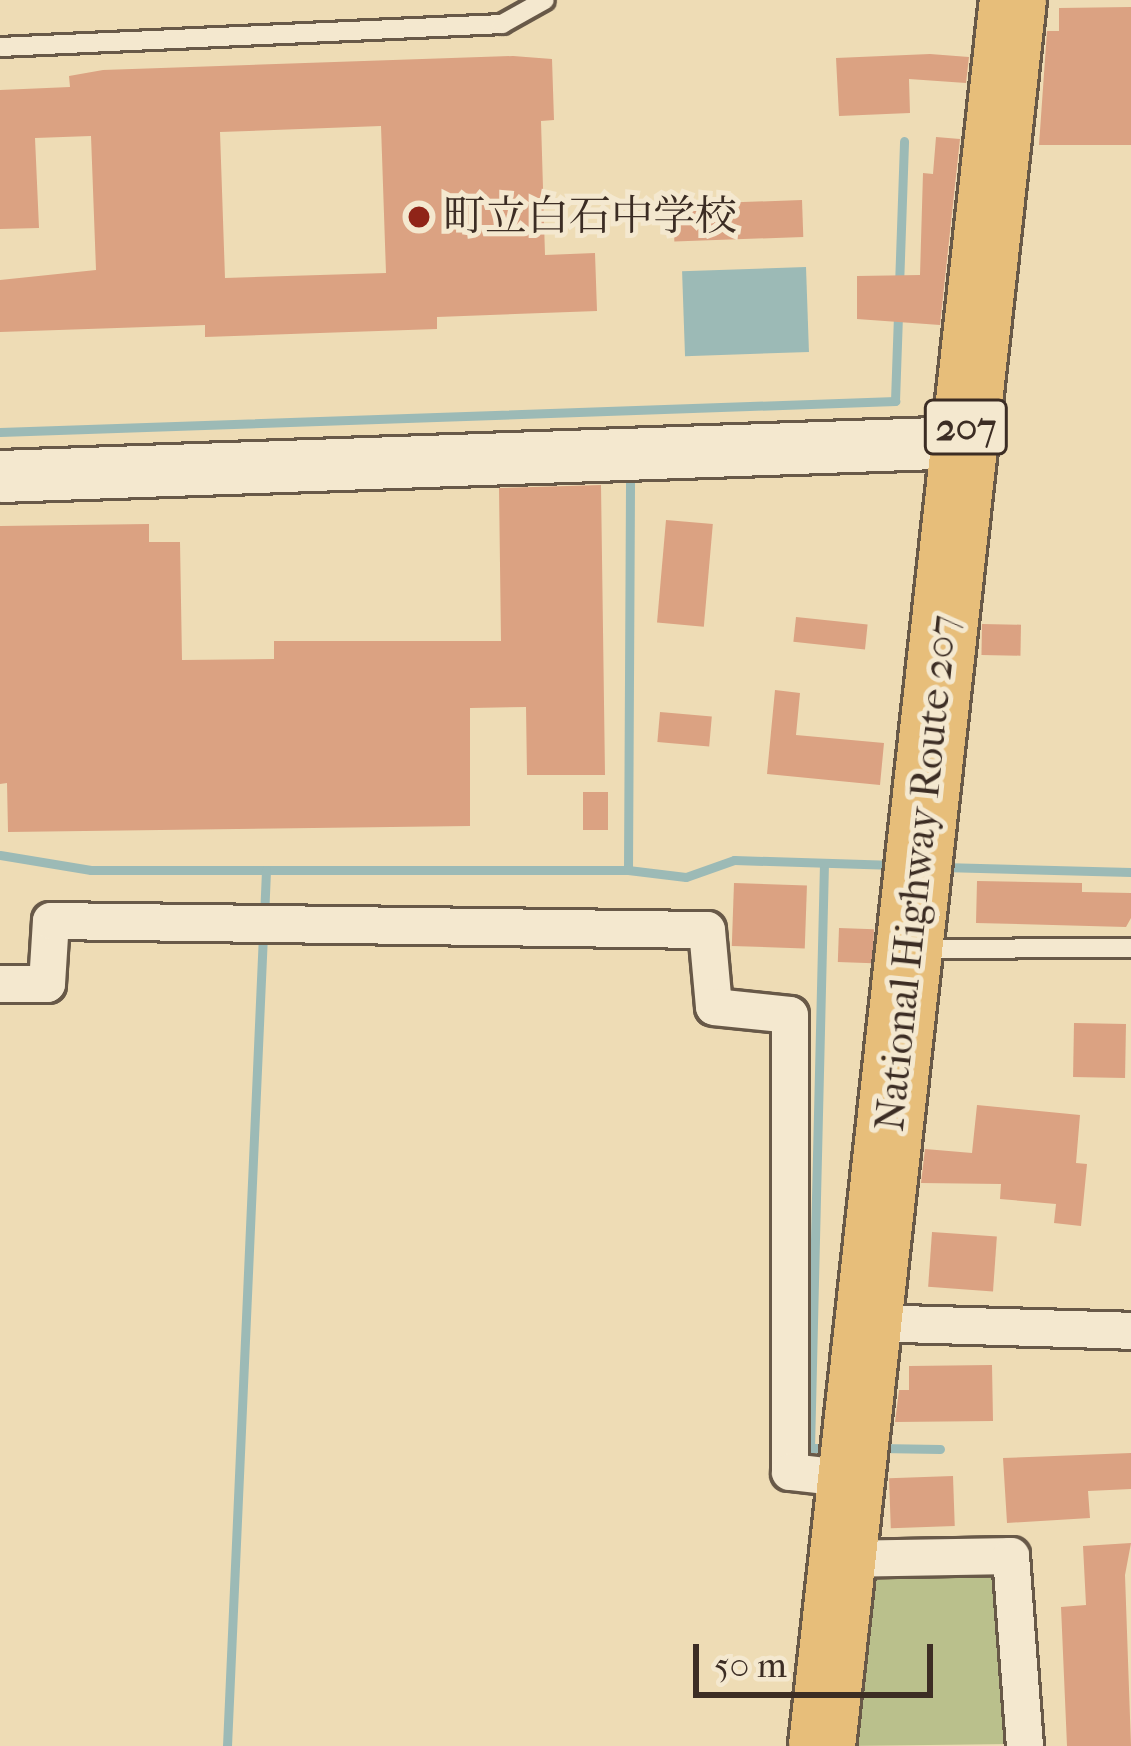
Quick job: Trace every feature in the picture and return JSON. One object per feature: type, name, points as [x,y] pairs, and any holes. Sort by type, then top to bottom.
[{"type":"highway","name":"National Highway Route 207","points":[[822,1746],[1012,0]]},
{"type":"street","points":[[0,476],[965,442]]},
{"type":"street","points":[[0,983],[47,985],[51,921],[707,930],[713,1007],[790,1015],[790,1472],[852,1461]]},
{"type":"street","points":[[868,1323],[1131,1330]]},
{"type":"street","points":[[842,1559],[1011,1556],[1025,1746]]},
{"type":"lane","points":[[0,47],[502,24],[544,0]]},
{"type":"lane","points":[[908,949],[1131,948]]},
{"type":"green space","points":[[998,1574],[1012,1744],[844,1746],[863,1578]]},
{"type":"water","points":[[806,267],[809,352],[685,356],[682,271]]},
{"type":"building","points":[[1131,7],[1131,145],[1039,145],[1047,31],[1059,31],[1059,8]]},
{"type":"building","points":[[513,56],[552,59],[554,120],[541,121],[545,255],[595,253],[597,311],[437,317],[437,329],[205,337],[205,325],[0,332],[0,280],[96,270],[91,136],[35,138],[39,228],[0,229],[0,90],[70,87],[69,76],[103,70]],"holes":[[[381,126],[386,273],[225,278],[220,132]]]},
{"type":"building","points":[[969,57],[966,83],[909,79],[910,113],[839,116],[836,58]]},
{"type":"building","points":[[936,137],[960,139],[940,325],[857,319],[857,276],[920,275],[923,173],[933,174]]},
{"type":"building","points":[[802,200],[803,237],[674,241],[673,205]]},
{"type":"building","points":[[601,485],[605,775],[527,775],[526,707],[470,708],[470,826],[8,832],[7,783],[0,784],[0,526],[149,524],[149,542],[180,542],[182,660],[274,659],[274,641],[501,641],[499,488]]},
{"type":"building","points":[[666,520],[713,524],[704,627],[657,623]]},
{"type":"building","points":[[796,617],[868,625],[865,649],[793,642]]},
{"type":"building","points":[[982,624],[1021,625],[1020,656],[981,655]]},
{"type":"building","points":[[775,690],[800,693],[796,735],[884,743],[880,785],[767,774]]},
{"type":"building","points":[[660,712],[712,717],[709,746],[657,742]]},
{"type":"building","points":[[583,792],[608,792],[608,830],[583,830]]},
{"type":"building","points":[[977,881],[1082,883],[1082,892],[1131,893],[1131,918],[1126,927],[976,923]]},
{"type":"building","points":[[734,883],[807,886],[805,949],[732,946]]},
{"type":"building","points":[[839,928],[874,929],[873,963],[838,962]]},
{"type":"building","points":[[1074,1023],[1126,1024],[1125,1078],[1073,1077]]},
{"type":"building","points":[[977,1105],[1080,1115],[1076,1163],[1087,1164],[1081,1226],[1054,1223],[1056,1204],[1000,1199],[1001,1184],[921,1183],[925,1149],[972,1153]]},
{"type":"building","points":[[932,1232],[997,1237],[993,1291],[928,1287]]},
{"type":"building","points":[[992,1365],[993,1421],[895,1422],[899,1390],[909,1390],[909,1366]]},
{"type":"building","points":[[1131,1453],[1131,1489],[1088,1491],[1090,1518],[1007,1523],[1003,1458]]},
{"type":"building","points":[[953,1476],[955,1526],[891,1528],[889,1478]]},
{"type":"building","points":[[1131,1543],[1125,1575],[1131,1746],[1067,1746],[1061,1607],[1086,1605],[1083,1546]]},
{"type":"waterway","points":[[899,286],[904,141]]},
{"type":"waterway","points":[[0,432],[895,401],[898,314]]},
{"type":"waterway","points":[[0,855],[91,870],[628,870],[630,470]]},
{"type":"waterway","points":[[628,870],[686,877],[734,860],[895,865]]},
{"type":"waterway","points":[[824,863],[810,1448],[833,1448]]},
{"type":"waterway","points":[[942,867],[1131,872]]},
{"type":"waterway","points":[[264,918],[266,870]]},
{"type":"waterway","points":[[227,1746],[263,935]]},
{"type":"waterway","points":[[879,1448],[940,1449]]},
{"type":"place","name":"町立白石中学校","points":[[419,217]]}]
